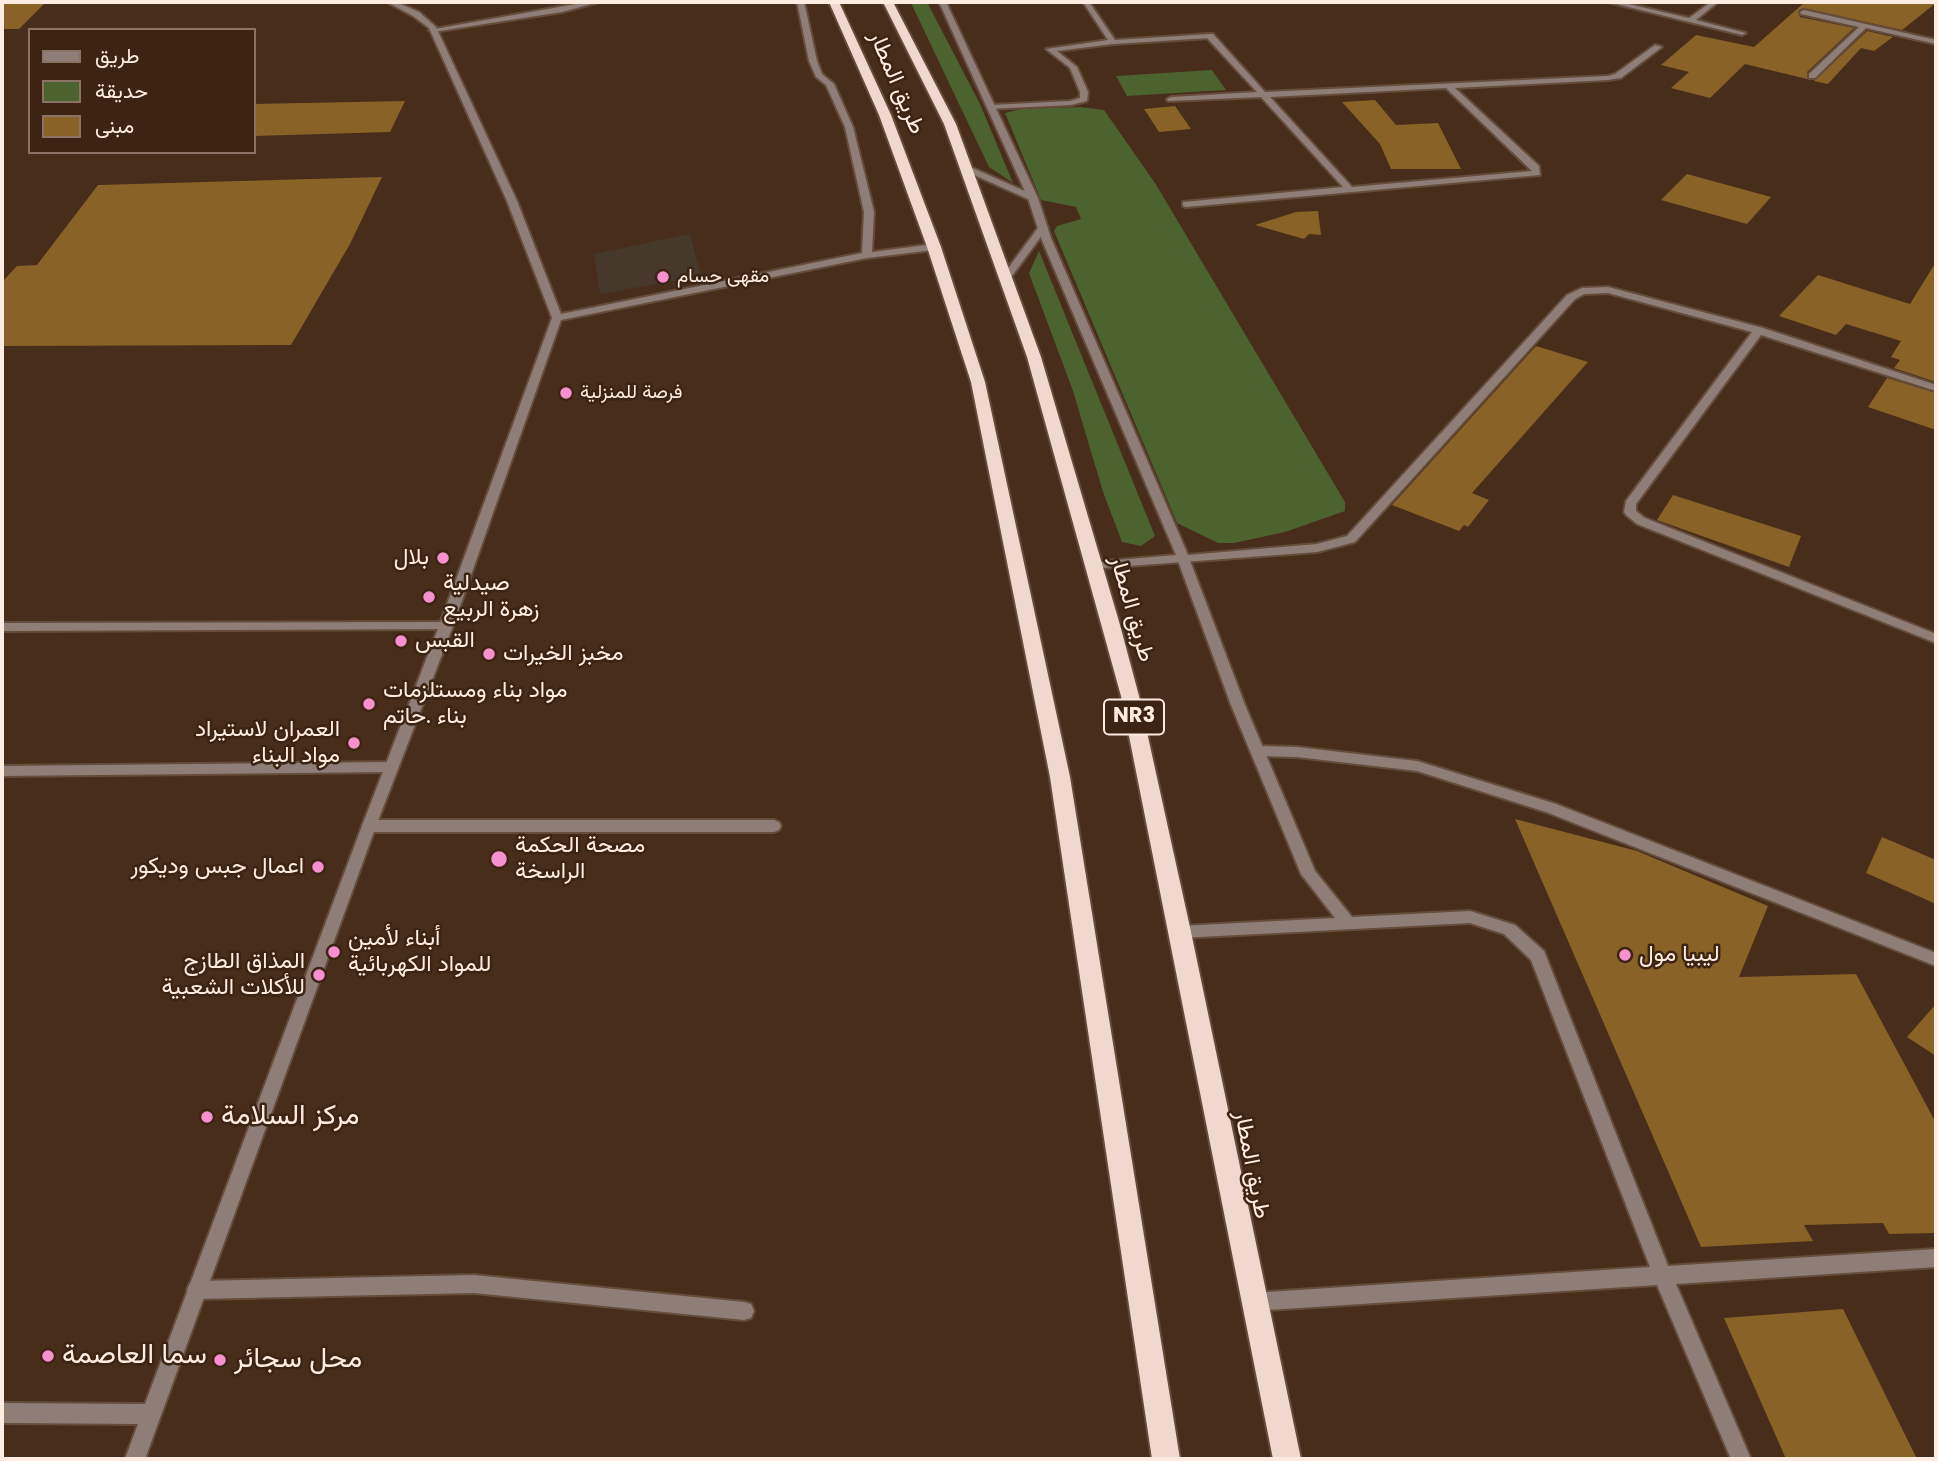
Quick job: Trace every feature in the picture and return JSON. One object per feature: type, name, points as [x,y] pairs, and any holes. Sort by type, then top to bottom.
[{"type":"highway","name":"طريق المطار","points":[[834,2],[885,115],[934,247],[978,382],[1060,777],[1166,1459]]},
{"type":"highway","name":"طريق المطار","points":[[888,2],[950,124],[1034,357],[1129,696],[1180,932],[1252,1303],[1287,1459]]},
{"type":"street","points":[[135,1459],[369,826],[446,626],[557,318],[512,201],[433,30],[416,13],[391,2]]},
{"type":"street","points":[[541,2],[546,12]]},
{"type":"street","points":[[433,30],[595,2]]},
{"type":"street","points":[[800,2],[813,61],[820,75],[830,84],[849,127],[869,212],[867,255]]},
{"type":"street","points":[[942,2],[1033,198],[1183,558],[1221,662],[1309,874],[1348,923]]},
{"type":"street","points":[[1086,2],[1113,41]]},
{"type":"street","points":[[1612,2],[1742,33]]},
{"type":"street","points":[[1690,21],[1715,2]]},
{"type":"street","points":[[1804,12],[1936,42]]},
{"type":"street","points":[[1812,76],[1864,26]]},
{"type":"street","points":[[991,107],[1071,103],[1084,99],[1084,92],[1073,67],[1050,49],[1113,41],[1210,36],[1350,190]]},
{"type":"street","points":[[1171,99],[1613,77],[1658,47]]},
{"type":"street","points":[[1186,204],[1537,173],[1536,168],[1449,87]]},
{"type":"street","points":[[966,168],[1033,198]]},
{"type":"street","points":[[1006,278],[1043,227]]},
{"type":"street","points":[[557,318],[867,255],[934,247]]},
{"type":"street","points":[[1093,566],[1317,548],[1350,539],[1571,297],[1582,291],[1608,290],[1759,330],[1936,388]]},
{"type":"street","points":[[1759,330],[1630,504],[1630,512],[1641,521],[1936,639]]},
{"type":"street","points":[[2,627],[446,626]]},
{"type":"street","points":[[1259,751],[1297,752],[1418,766],[1551,808],[1936,960]]},
{"type":"street","points":[[2,771],[392,767]]},
{"type":"street","points":[[369,826],[774,826]]},
{"type":"street","points":[[1180,932],[1470,917],[1509,929],[1538,956],[1663,1277],[1741,1459]]},
{"type":"street","points":[[1252,1303],[1936,1258]]},
{"type":"street","points":[[197,1290],[474,1284],[744,1311]]},
{"type":"street","points":[[2,1413],[152,1413]]},
{"type":"shaded area","points":[[690,234],[701,276],[600,294],[594,254]]},
{"type":"green space","points":[[927,2],[980,104],[1013,183],[989,167],[911,3]]},
{"type":"green space","points":[[1212,70],[1226,90],[1127,96],[1116,76]]},
{"type":"green space","points":[[1080,107],[1104,110],[1155,183],[1345,502],[1345,511],[1285,532],[1234,543],[1218,543],[1177,523],[1054,231],[1057,226],[1081,219],[1076,207],[1041,200],[1005,113],[1021,109]]},
{"type":"green space","points":[[1039,251],[1155,536],[1141,546],[1122,542],[1103,492],[1073,391],[1029,273]]},
{"type":"building","points":[[2,2],[46,2],[19,29],[2,29]]},
{"type":"building","points":[[1805,2],[1936,3],[1902,30],[1803,8],[1798,11],[1800,17],[1854,28],[1807,72],[1807,79],[1745,64],[1710,98],[1671,88],[1689,72],[1661,65],[1696,35],[1754,47]]},
{"type":"building","points":[[1867,31],[1893,37],[1874,51],[1861,48],[1828,84],[1814,81]]},
{"type":"building","points":[[1375,100],[1396,125],[1438,123],[1461,169],[1391,169],[1380,144],[1342,102]]},
{"type":"building","points":[[405,101],[390,132],[256,136],[256,104]]},
{"type":"building","points":[[1175,106],[1191,129],[1159,132],[1144,109]]},
{"type":"building","points":[[1687,174],[1771,197],[1747,224],[1661,200]]},
{"type":"building","points":[[382,177],[350,244],[291,345],[2,346],[2,282],[17,266],[37,265],[98,185]]},
{"type":"building","points":[[1318,211],[1321,235],[1309,234],[1304,239],[1255,225],[1296,212]]},
{"type":"building","points":[[1936,262],[1936,382],[1894,368],[1900,360],[1891,357],[1901,341],[1846,324],[1836,335],[1779,316],[1818,275],[1910,304]]},
{"type":"building","points":[[1536,346],[1588,362],[1472,493],[1489,500],[1468,527],[1464,525],[1459,531],[1392,505]]},
{"type":"building","points":[[1887,378],[1936,393],[1936,430],[1868,407]]},
{"type":"building","points":[[1673,495],[1801,536],[1789,567],[1657,520]]},
{"type":"building","points":[[1515,819],[1637,851],[1768,906],[1739,977],[1856,974],[1936,1123],[1936,1233],[1889,1234],[1883,1223],[1804,1225],[1813,1241],[1701,1247]]},
{"type":"building","points":[[1882,837],[1936,860],[1936,904],[1866,873]]},
{"type":"building","points":[[1936,1004],[1936,1056],[1907,1037]]},
{"type":"building","points":[[1843,1309],[1917,1459],[1786,1459],[1724,1318]]},
{"type":"place","name":"مقهى حسام","points":[[663,277]]},
{"type":"place","name":"فرصة للمنزلية","points":[[566,393]]},
{"type":"place","name":"بلال","points":[[443,558]]},
{"type":"place","name":"صيدلية زهرة الربيع","points":[[429,597]]},
{"type":"place","name":"القبس","points":[[401,641]]},
{"type":"place","name":"مخبز الخيرات","points":[[489,654]]},
{"type":"place","name":"مواد بناء ومستلزمات بناء .حاتم","points":[[369,704]]},
{"type":"place","name":"العمران لاستيراد مواد البناء","points":[[354,743]]},
{"type":"place","name":"مصحة الحكمة الراسخة","points":[[499,859]]},
{"type":"place","name":"اعمال جبس وديكور","points":[[318,867]]},
{"type":"place","name":"أبناء لأمين للمواد الكهربائية","points":[[334,952]]},
{"type":"place","name":"ليبيا مول","points":[[1625,955]]},
{"type":"place","name":"المذاق الطازج للأكلات الشعبية","points":[[319,975]]},
{"type":"place","name":"مركز السلامة","points":[[207,1117]]},
{"type":"place","name":"سما العاصمة","points":[[48,1356]]},
{"type":"place","name":"محل سجائر","points":[[220,1360]]}]
